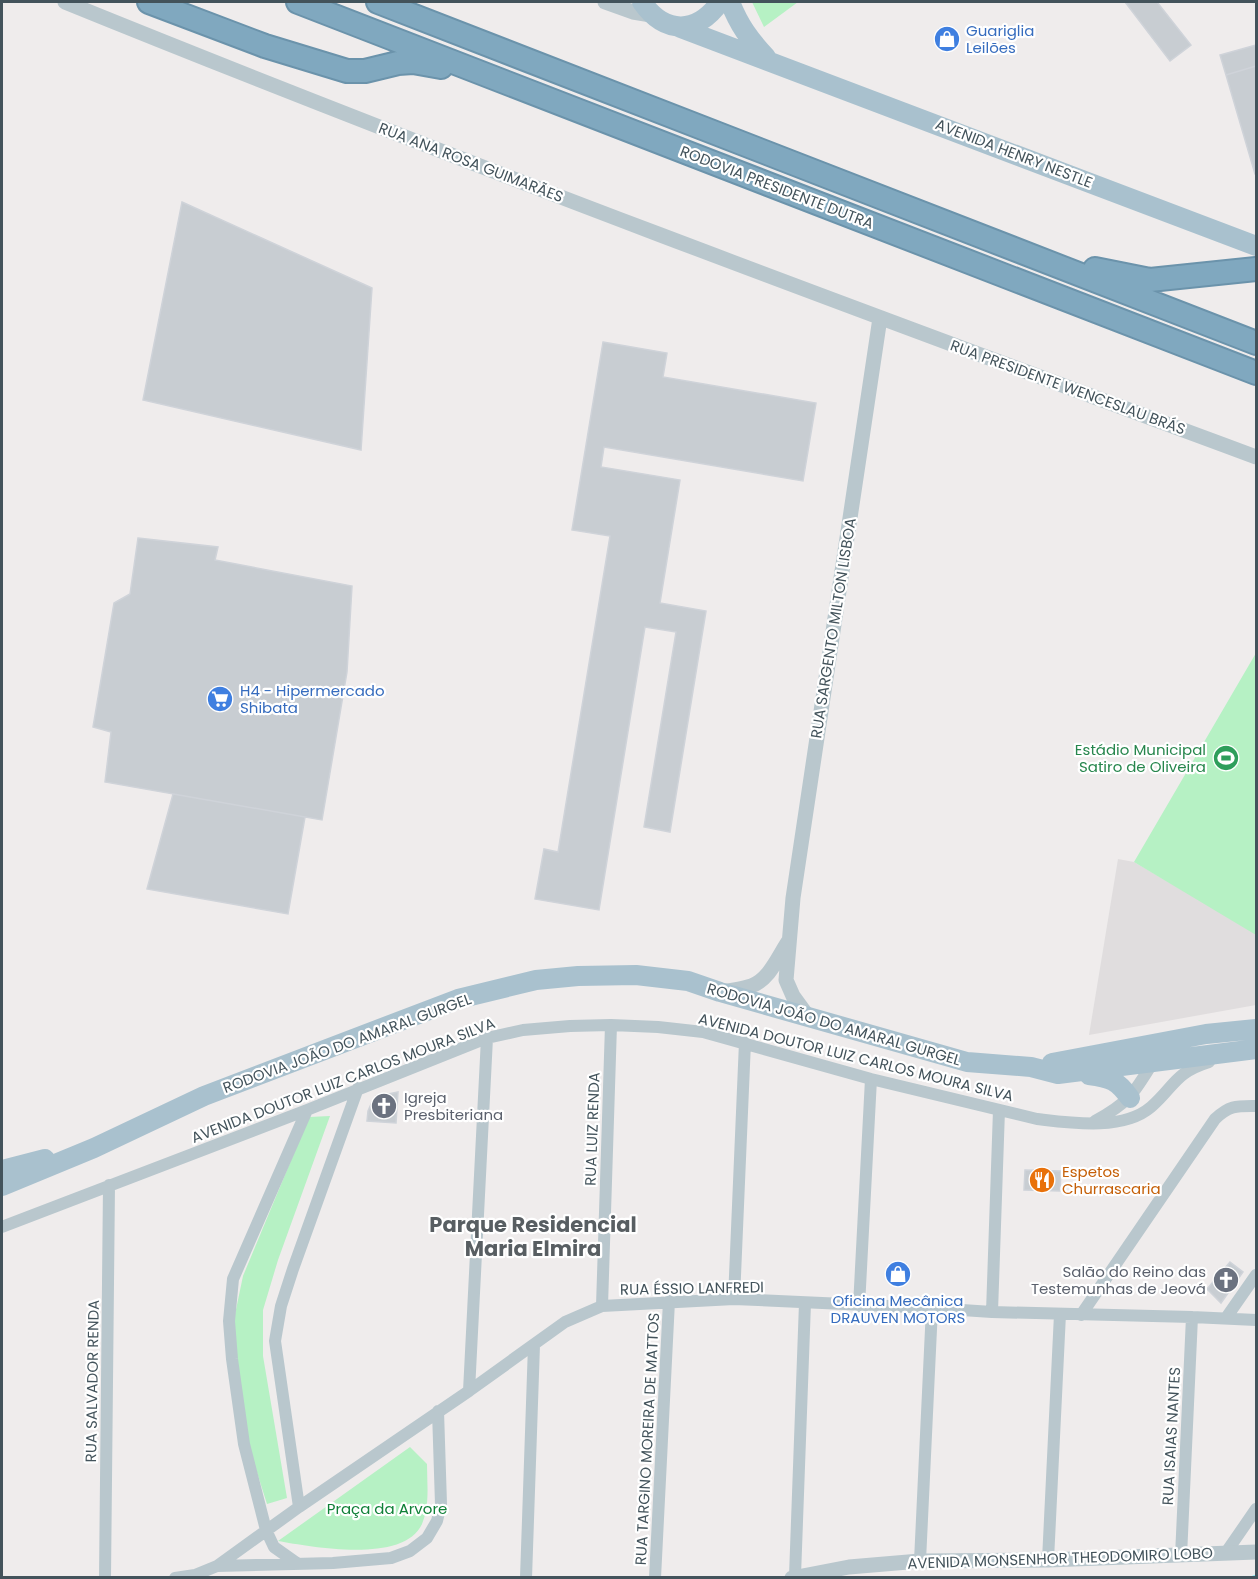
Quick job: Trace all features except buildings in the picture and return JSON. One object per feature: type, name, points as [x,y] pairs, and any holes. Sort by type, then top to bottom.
[{"type":"highway","points":[[149,2],[266,46],[347,70],[365,71],[398,63],[413,63],[492,77]]},
{"type":"highway","name":"RODOVIA PRESIDENTE DUTRA","points":[[298,2],[1257,373]]},
{"type":"highway","name":"RODOVIA PRESIDENTE DUTRA","points":[[378,2],[1257,343]]},
{"type":"highway","points":[[1030,256],[1150,280],[1257,269]]},
{"type":"main road","points":[[678,27],[695,25],[710,16],[720,2]]},
{"type":"main road","points":[[730,2],[749,39],[770,61]]},
{"type":"main road","name":"AVENIDA HENRY NESTLE","points":[[646,8],[663,23],[770,61],[1257,246]]},
{"type":"main road","name":"RODOVIA JOÃO DO AMARAL GURGEL","points":[[2,1186],[94,1148],[204,1096],[458,999],[536,980],[578,976],[636,975],[688,981],[967,1062],[1031,1067],[1058,1074],[1248,1051]]},
{"type":"main road","name":"RODOVIA JOÃO DO AMARAL GURGEL","points":[[1031,1067],[1206,1035],[1257,1029]]},
{"type":"main road","points":[[1153,1062],[1166,1052],[1206,1035]]},
{"type":"main road","points":[[1071,1073],[1105,1077],[1120,1085],[1130,1098]]},
{"type":"main road","name":"RODOVIA JOÃO DO AMARAL GURGEL","points":[[2,1170],[94,1148]]},
{"type":"street","name":"RUA ANA ROSA GUIMARÃES","points":[[64,2],[252,78],[880,318]]},
{"type":"street","points":[[605,2],[633,12],[646,8]]},
{"type":"street","name":"RUA PRESIDENTE WENCESLAU BRÁS","points":[[880,318],[1257,457]]},
{"type":"street","name":"RUA SARGENTO MILTON LISBOA","points":[[809,1018],[788,988],[786,980],[789,940],[808,787],[880,318]]},
{"type":"street","points":[[720,992],[751,987],[759,982],[789,940]]},
{"type":"street","name":"AVENIDA DOUTOR LUIZ CARLOS MOURA SILVA","points":[[2,1227],[487,1038],[523,1030],[570,1026],[658,1026],[703,1032],[871,1078],[1037,1119],[1091,1123],[1124,1121],[1137,1117],[1151,1107],[1186,1071],[1248,1051]]},
{"type":"street","name":"RUA LUIZ RENDA","points":[[602,1306],[611,1026]]},
{"type":"street","points":[[469,1391],[487,1038]]},
{"type":"street","points":[[734,1299],[745,1042]]},
{"type":"street","points":[[1091,1123],[1116,1110],[1130,1098],[1153,1062]]},
{"type":"street","points":[[859,1306],[871,1078]]},
{"type":"street","points":[[299,1507],[275,1341],[287,1287],[358,1088]]},
{"type":"street","points":[[1081,1315],[1215,1119],[1224,1110],[1235,1106],[1257,1106]]},
{"type":"street","points":[[298,1564],[274,1547],[266,1530],[244,1444],[229,1321],[233,1279],[307,1110]]},
{"type":"street","points":[[992,1312],[999,1110]]},
{"type":"street","name":"RUA SALVADOR RENDA","points":[[105,1578],[109,1185]]},
{"type":"street","points":[[1226,1318],[1257,1275]]},
{"type":"street","name":"RUA ÉSSIO LANFREDI","points":[[175,1578],[195,1576],[217,1566],[565,1322],[602,1306],[734,1299],[992,1312],[1257,1320]]},
{"type":"street","name":"RUA TARGINO MOREIRA DE MATTOS","points":[[655,1578],[669,1301]]},
{"type":"street","points":[[793,1577],[805,1303]]},
{"type":"street","points":[[920,1561],[932,1308]]},
{"type":"street","points":[[1048,1560],[1060,1314]]},
{"type":"street","name":"RUA ISAIAS NANTES","points":[[1181,1556],[1192,1317]]},
{"type":"street","points":[[526,1578],[534,1345]]},
{"type":"street","points":[[217,1566],[333,1563],[391,1558],[410,1551],[427,1538],[437,1521],[441,1504],[438,1411]]},
{"type":"street","points":[[1225,1554],[1257,1509]]},
{"type":"street","name":"AVENIDA MONSENHOR THEODOMIRO LOBO","points":[[793,1577],[849,1567],[920,1561],[1048,1560],[1257,1552]]},
{"type":"street","points":[[333,1563],[335,1578]]},
{"type":"shaded area","points":[[1118,859],[1134,862],[1256,933],[1256,1005],[1089,1035]]},
{"type":"green space","points":[[752,2],[798,2],[764,27]]},
{"type":"green space","name":"Estádio Municipal Satiro de Oliveira","points":[[1256,653],[1256,935],[1134,862]]},
{"type":"green space","points":[[330,1116],[278,1260],[263,1310],[263,1356],[287,1498],[267,1504],[248,1444],[239,1383],[234,1319],[243,1276],[309,1117]]},
{"type":"green space","name":"Praça da Arvore","points":[[410,1447],[427,1464],[428,1487],[425,1517],[412,1536],[397,1544],[377,1549],[356,1550],[278,1541]]},
{"type":"place","name":"Guariglia Leilões","points":[[947,39]]},
{"type":"place","name":"H4 - Hipermercado Shibata","points":[[220,699]]},
{"type":"place","name":"Estádio Municipal Satiro de Oliveira","points":[[1226,758]]},
{"type":"place","name":"Igreja Presbiteriana","points":[[384,1106]]},
{"type":"place","name":"Espetos Churrascaria","points":[[1042,1180]]},
{"type":"place","name":"Oficina Mecânica DRAUVEN MOTORS","points":[[898,1274]]},
{"type":"place","name":"Salão do Reino das Testemunhas de Jeová","points":[[1226,1280]]},
{"type":"district","name":"Parque Residencial Maria Elmira","points":[[533,1236]]}]
